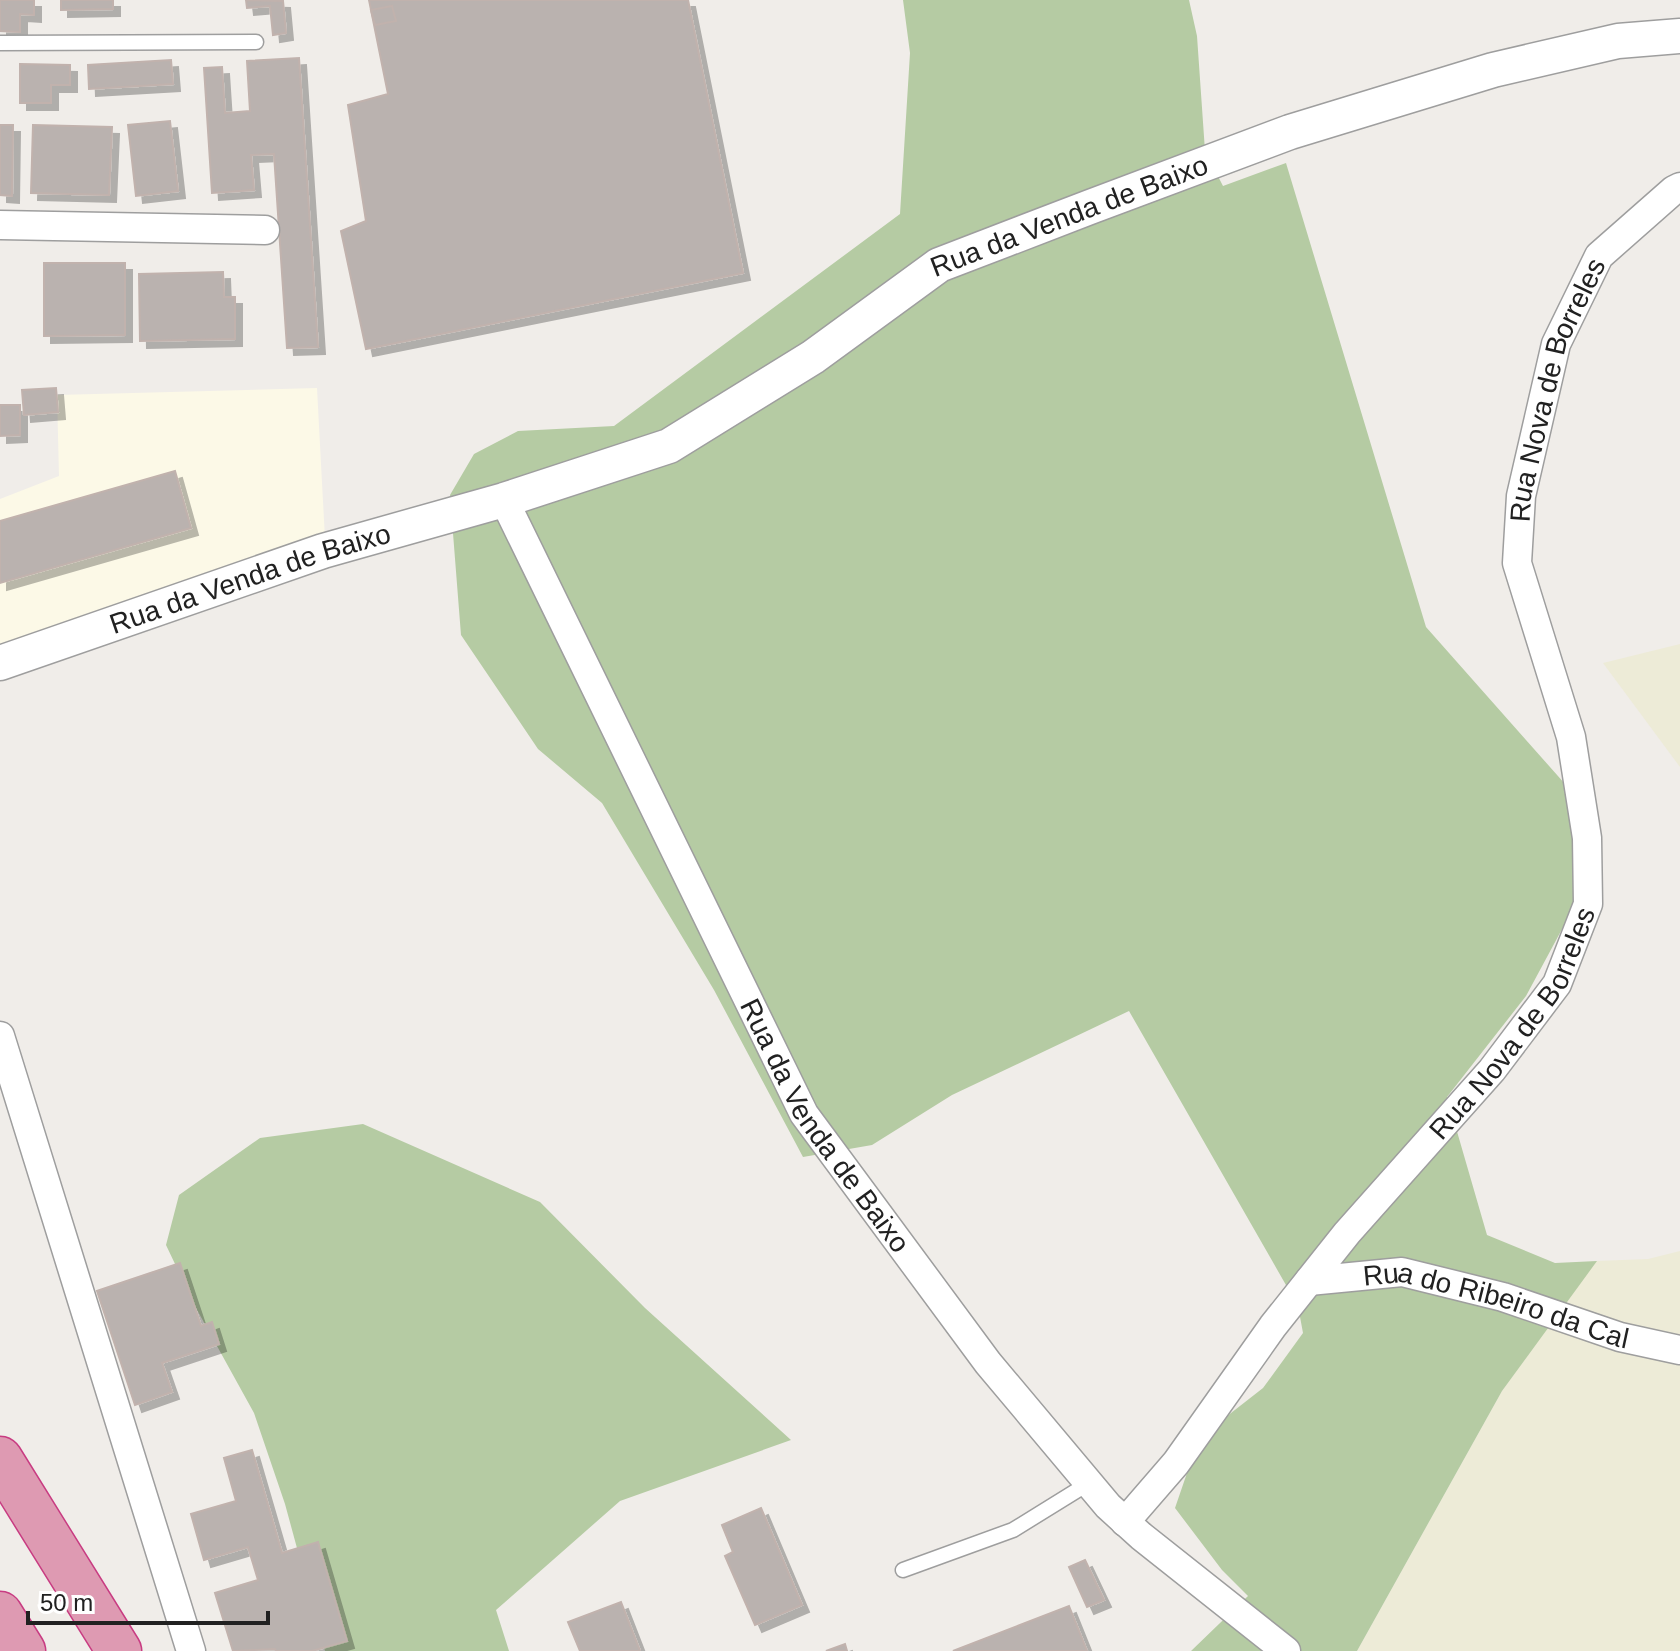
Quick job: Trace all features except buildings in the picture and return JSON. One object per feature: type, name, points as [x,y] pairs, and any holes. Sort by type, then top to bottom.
[{"type":"highway","points":[[0,1459],[119,1651]]},
{"type":"highway","points":[[0,1614],[23,1651]]},
{"type":"street","name":"Rua da Venda de Baixo","points":[[0,663],[323,551],[504,500],[669,446],[813,357],[939,265],[1290,132],[1493,70],[1618,41],[1680,36]]},
{"type":"street","name":"Rua Nova de Borreles","points":[[1125,1522],[1176,1463],[1273,1326],[1347,1233],[1492,1070],[1557,984],[1588,904],[1587,838],[1571,737],[1517,563],[1521,496],[1556,344],[1599,256],[1680,187]]},
{"type":"street","points":[[0,225],[265,230]]},
{"type":"street","name":"Rua da Venda de Baixo","points":[[504,500],[804,1114],[988,1363],[1089,1483],[1125,1522],[1286,1651]]},
{"type":"street","points":[[0,1036],[191,1651]]},
{"type":"street","name":"Rua do Ribeiro da Cal","points":[[1309,1281],[1402,1272],[1503,1297],[1620,1337],[1680,1350]]},
{"type":"lane","points":[[0,43],[256,42]]},
{"type":"lane","points":[[903,1570],[1013,1530],[1089,1483]]},
{"type":"shaded area","points":[[317,388],[325,539],[0,646],[0,499],[59,476],[57,395]]},
{"type":"shaded area","points":[[1680,644],[1680,767],[1603,663]]},
{"type":"shaded area","points":[[1680,1251],[1680,1651],[1357,1651],[1502,1391],[1596,1261],[1648,1259]]},
{"type":"green space","points":[[903,0],[1189,0],[1197,36],[1205,151],[1223,186],[1286,163],[1426,627],[1573,793],[1582,892],[1526,996],[1447,1097],[1487,1235],[1555,1263],[1597,1261],[1502,1391],[1357,1651],[1191,1651],[1248,1596],[1222,1570],[1175,1508],[1199,1438],[1263,1388],[1303,1333],[1298,1306],[1129,1011],[952,1095],[872,1145],[803,1157],[714,990],[602,803],[538,749],[461,635],[450,495],[474,454],[518,431],[614,426],[900,214],[910,53]]},
{"type":"green space","points":[[363,1124],[540,1202],[645,1308],[791,1440],[620,1501],[496,1610],[509,1651],[325,1651],[285,1504],[254,1413],[196,1308],[166,1245],[179,1195],[260,1138]]}]
